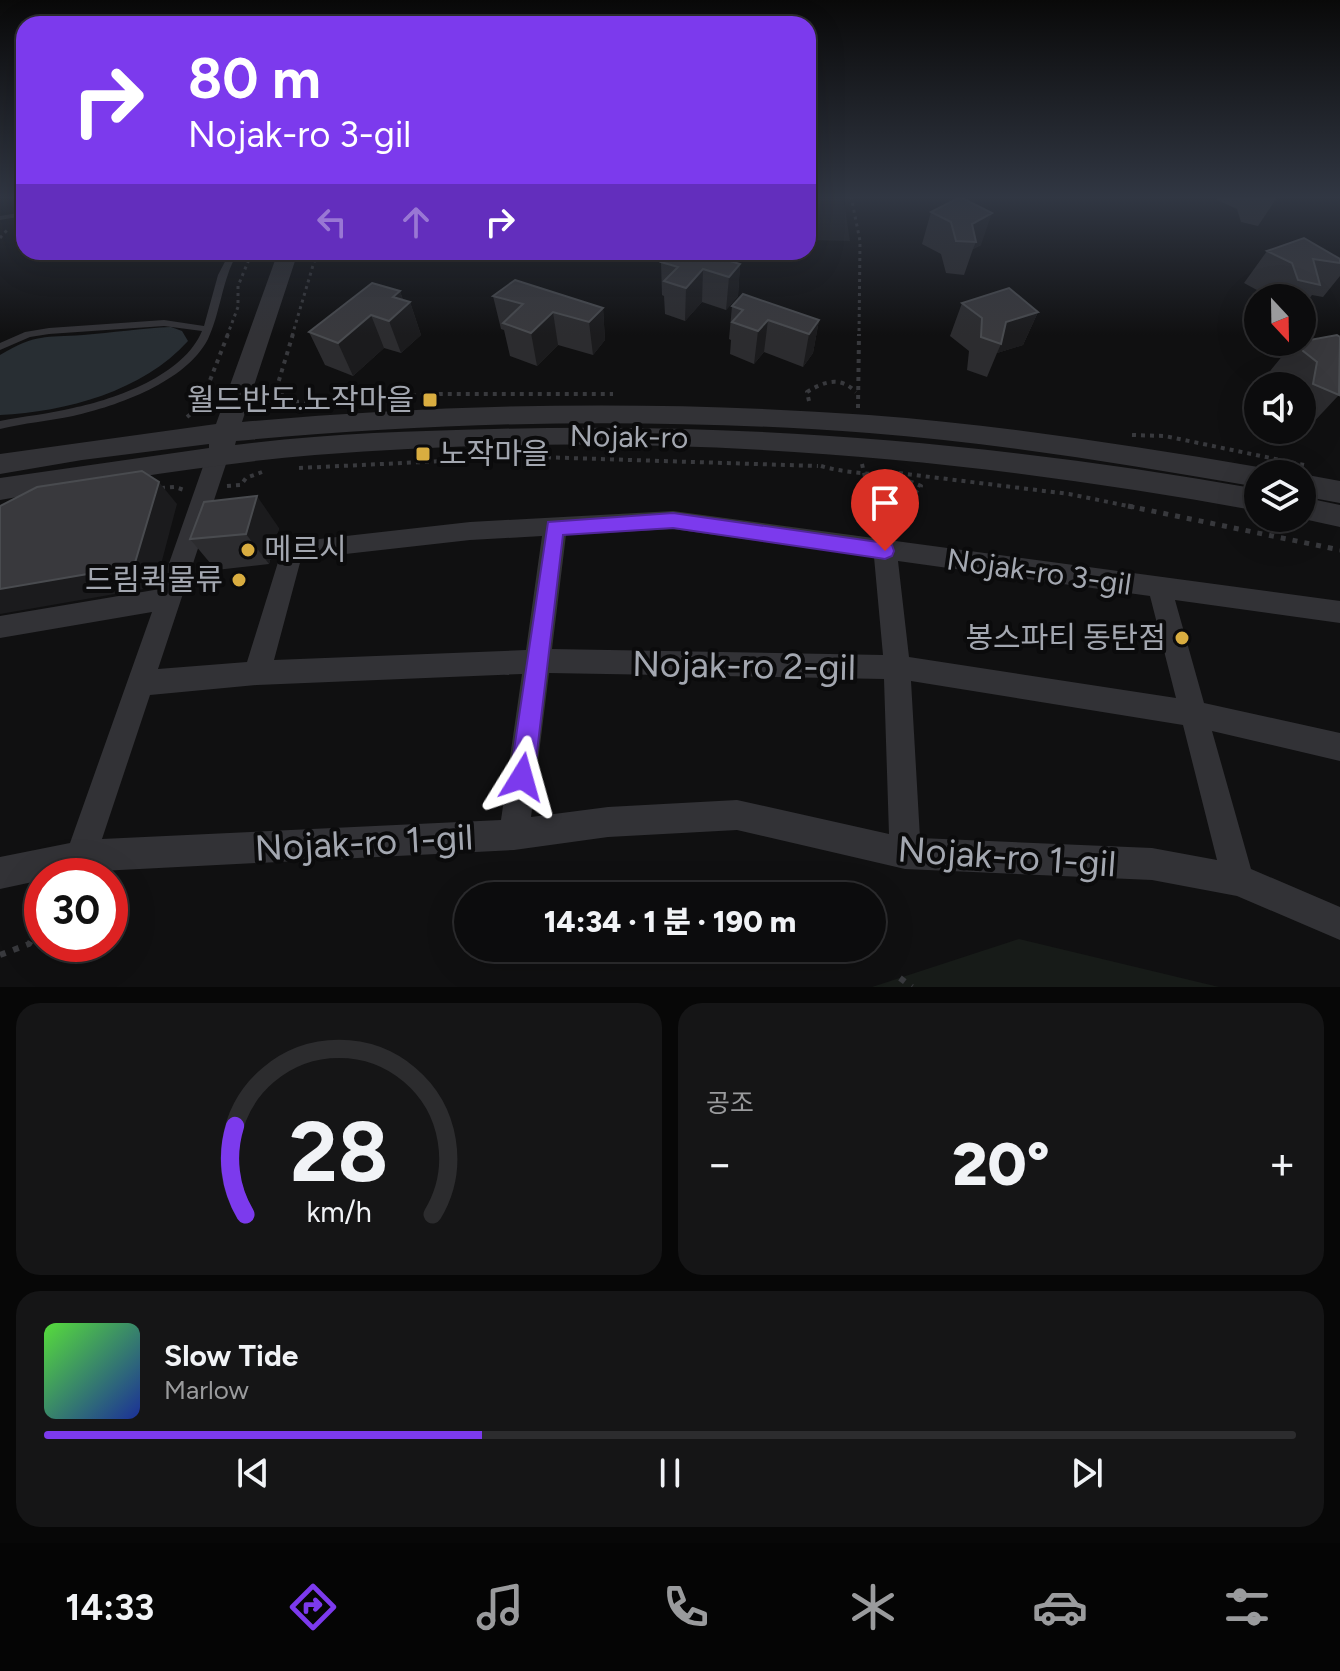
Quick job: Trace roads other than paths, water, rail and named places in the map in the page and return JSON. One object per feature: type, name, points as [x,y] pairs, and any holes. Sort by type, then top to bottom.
[{"type":"street","points":[[81,856],[285,260]]},
{"type":"street","name":"Nojak-ro","points":[[0,464],[110,446],[292,448],[350,432],[581,413],[833,423],[1040,442],[1244,475]]},
{"type":"street","name":"Nojak-ro","points":[[350,432],[773,440],[950,453],[1042,464],[1244,498]]},
{"type":"street","points":[[98,474],[120,459],[110,446]]},
{"type":"street","name":"Nojak-ro","points":[[0,489],[98,474],[221,446]]},
{"type":"street","points":[[1316,488],[1340,492]]},
{"type":"street","points":[[1316,511],[1340,516]]},
{"type":"street","name":"Nojak-ro 3-gil","points":[[257,673],[292,550],[470,531],[673,520],[1340,612]]},
{"type":"street","points":[[514,835],[555,528]]},
{"type":"street","points":[[885,551],[897,667],[905,853]]},
{"type":"street","points":[[1160,589],[1238,880]]},
{"type":"street","points":[[0,627],[170,598]]},
{"type":"street","name":"Nojak-ro 2-gil","points":[[141,683],[257,673],[538,661],[897,667],[1194,714],[1340,747]]},
{"type":"street","name":"Nojak-ro 1-gil","points":[[0,873],[81,856],[514,835],[608,822],[737,815],[905,853],[1152,864],[1238,880],[1340,924]]},
{"type":"lane","points":[[0,425],[82,410],[163,376],[183,364],[199,348],[223,267],[228,260]]},
{"type":"lane","points":[[0,347],[28,334],[49,331],[164,323],[206,329]]},
{"type":"place","name":"월드반도.노작마을","points":[[430,400]]},
{"type":"place","name":"노작마을","points":[[423,454]]},
{"type":"place","name":"메르시","points":[[248,550]]},
{"type":"place","name":"드림퀵물류","points":[[239,580]]},
{"type":"place","name":"봉스파티 동탄점","points":[[1182,638]]}]
